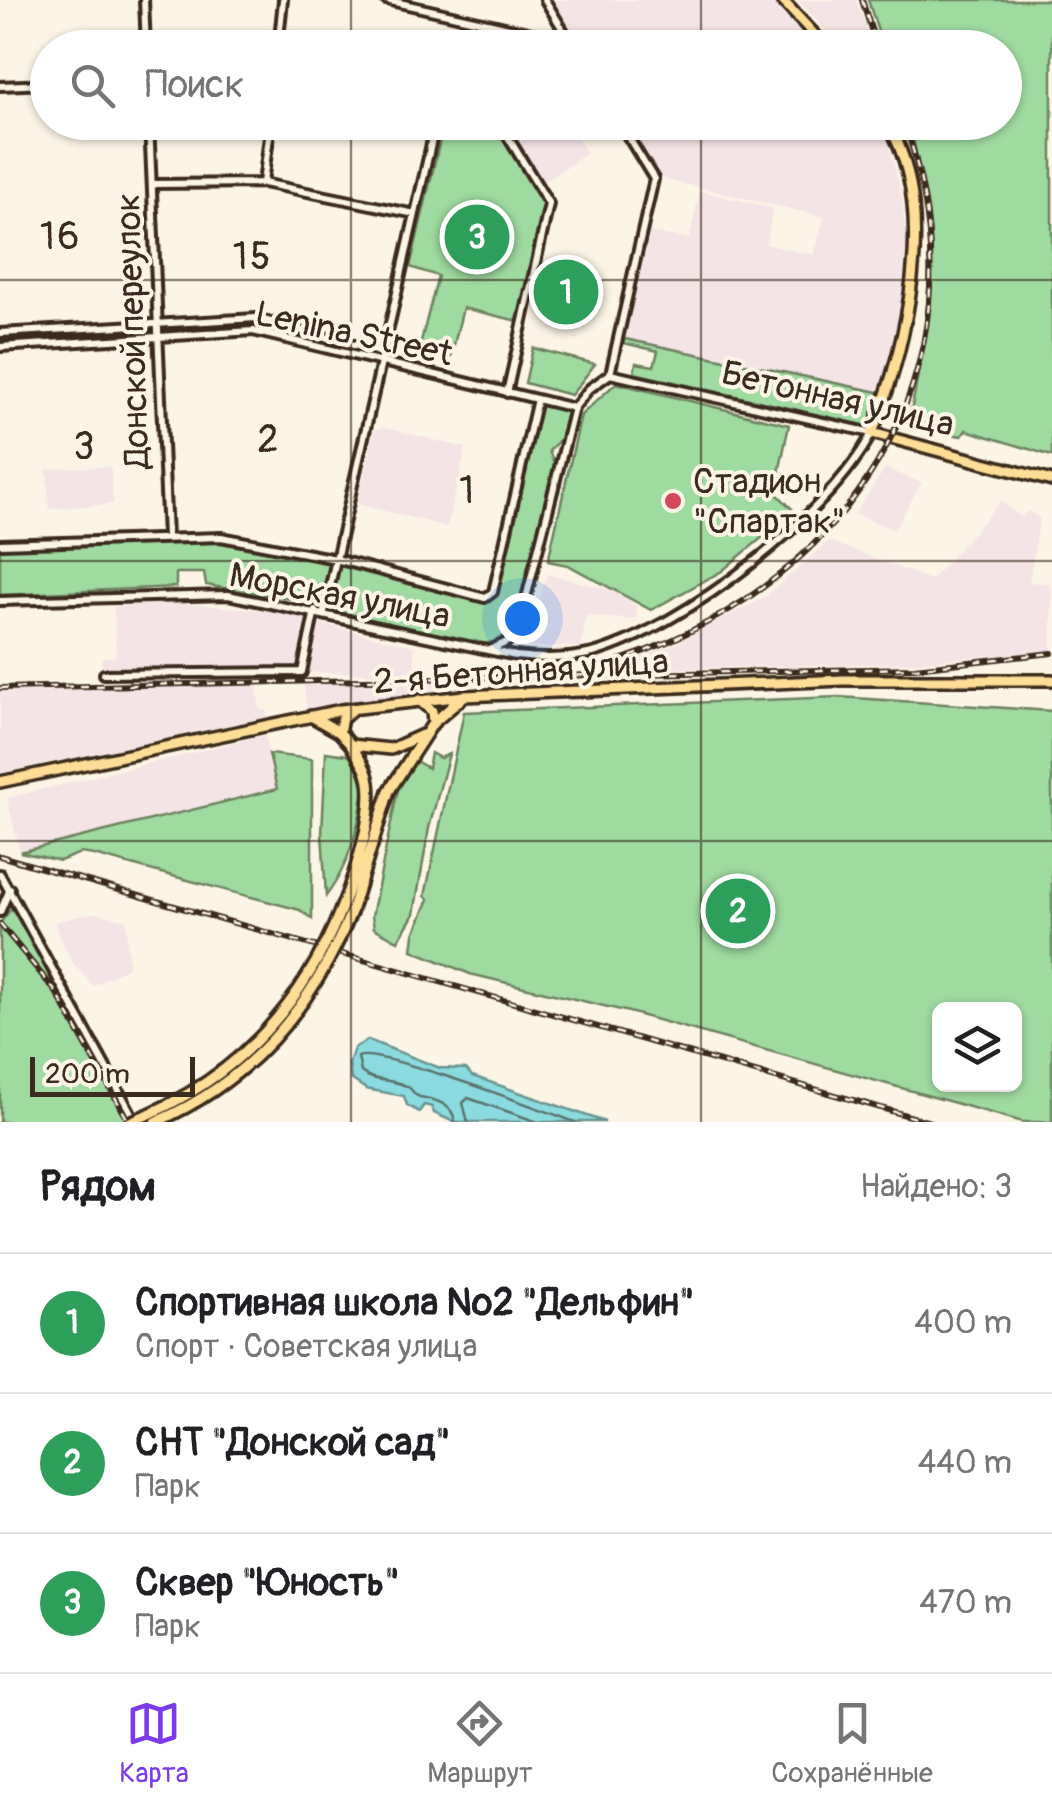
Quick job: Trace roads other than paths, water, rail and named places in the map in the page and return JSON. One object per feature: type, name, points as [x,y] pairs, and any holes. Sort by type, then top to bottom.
[{"type":"main road","points":[[782,0],[810,30]]},
{"type":"main road","points":[[872,433],[898,364],[914,254],[906,174],[894,140]]},
{"type":"main road","name":"Бетонная улица","points":[[872,433],[1052,481]]},
{"type":"main road","name":"2-я Бетонная улица","points":[[0,782],[311,716],[419,700],[844,680],[1052,680]]},
{"type":"main road","points":[[351,745],[391,748],[430,727],[464,696]]},
{"type":"main road","points":[[156,1122],[222,1085],[283,1031],[317,985],[389,791],[430,727],[432,711],[419,700]]},
{"type":"main road","points":[[338,732],[342,719],[353,709]]},
{"type":"main road","points":[[133,1122],[196,1091],[267,1033],[309,980],[346,910],[366,823],[367,774],[351,745],[311,716]]},
{"type":"street","points":[[144,0],[145,30]]},
{"type":"street","points":[[280,30],[283,0]]},
{"type":"street","points":[[386,0],[514,30]]},
{"type":"street","points":[[545,0],[564,30]]},
{"type":"street","points":[[0,86],[30,85]]},
{"type":"street","name":"Донской переулок","points":[[150,140],[166,537]]},
{"type":"street","points":[[263,183],[268,140]]},
{"type":"street","points":[[104,674],[302,672],[336,560],[432,140]]},
{"type":"street","points":[[507,393],[548,204],[510,140]]},
{"type":"street","points":[[490,650],[507,642],[519,626],[574,408],[610,374],[654,179],[630,140]]},
{"type":"street","points":[[152,184],[263,183],[415,214]]},
{"type":"street","name":"Lenina Street","points":[[0,333],[256,318],[507,393],[574,408]]},
{"type":"street","name":"Lenina Street","points":[[0,347],[253,331],[382,357]]},
{"type":"street","name":"Бетонная улица","points":[[610,374],[872,433]]},
{"type":"street","points":[[0,544],[222,537],[490,596],[537,399]]},
{"type":"street","name":"Морская улица","points":[[0,601],[228,594],[540,659],[590,654],[657,623],[709,592],[806,518],[846,478],[872,433]]},
{"type":"street","points":[[0,874],[11,888],[133,1122]]},
{"type":"street","points":[[0,912],[11,888]]},
{"type":"water","points":[[368,1040],[440,1068],[466,1069],[472,1076],[605,1122],[454,1122],[434,1113],[432,1107],[424,1105],[419,1112],[407,1105],[404,1096],[366,1089],[351,1079],[349,1064],[354,1048]]},
{"type":"railway","points":[[862,0],[871,30]]},
{"type":"railway","points":[[600,666],[687,633],[764,587],[828,530],[878,462],[912,386],[929,303],[927,215],[908,140]]},
{"type":"railway","points":[[0,688],[915,668],[1052,653]]},
{"type":"railway","points":[[0,856],[930,1122]]},
{"type":"railway","points":[[0,924],[56,992],[129,1122]]},
{"type":"place","name":"Сквер \"Юность\"","points":[[477,237]]},
{"type":"place","name":"Спортивная школа №2 \"Дельфин\"","points":[[566,292]]},
{"type":"place","name":"Стадион \"Спартак\"","points":[[673,501]]},
{"type":"place","name":"СНТ \"Донской сад\"","points":[[738,911]]},
{"type":"district","name":"16","points":[[61,236]]},
{"type":"district","name":"15","points":[[253,256]]},
{"type":"district","name":"2","points":[[269,439]]},
{"type":"district","name":"3","points":[[85,446]]},
{"type":"district","name":"1","points":[[468,490]]}]
